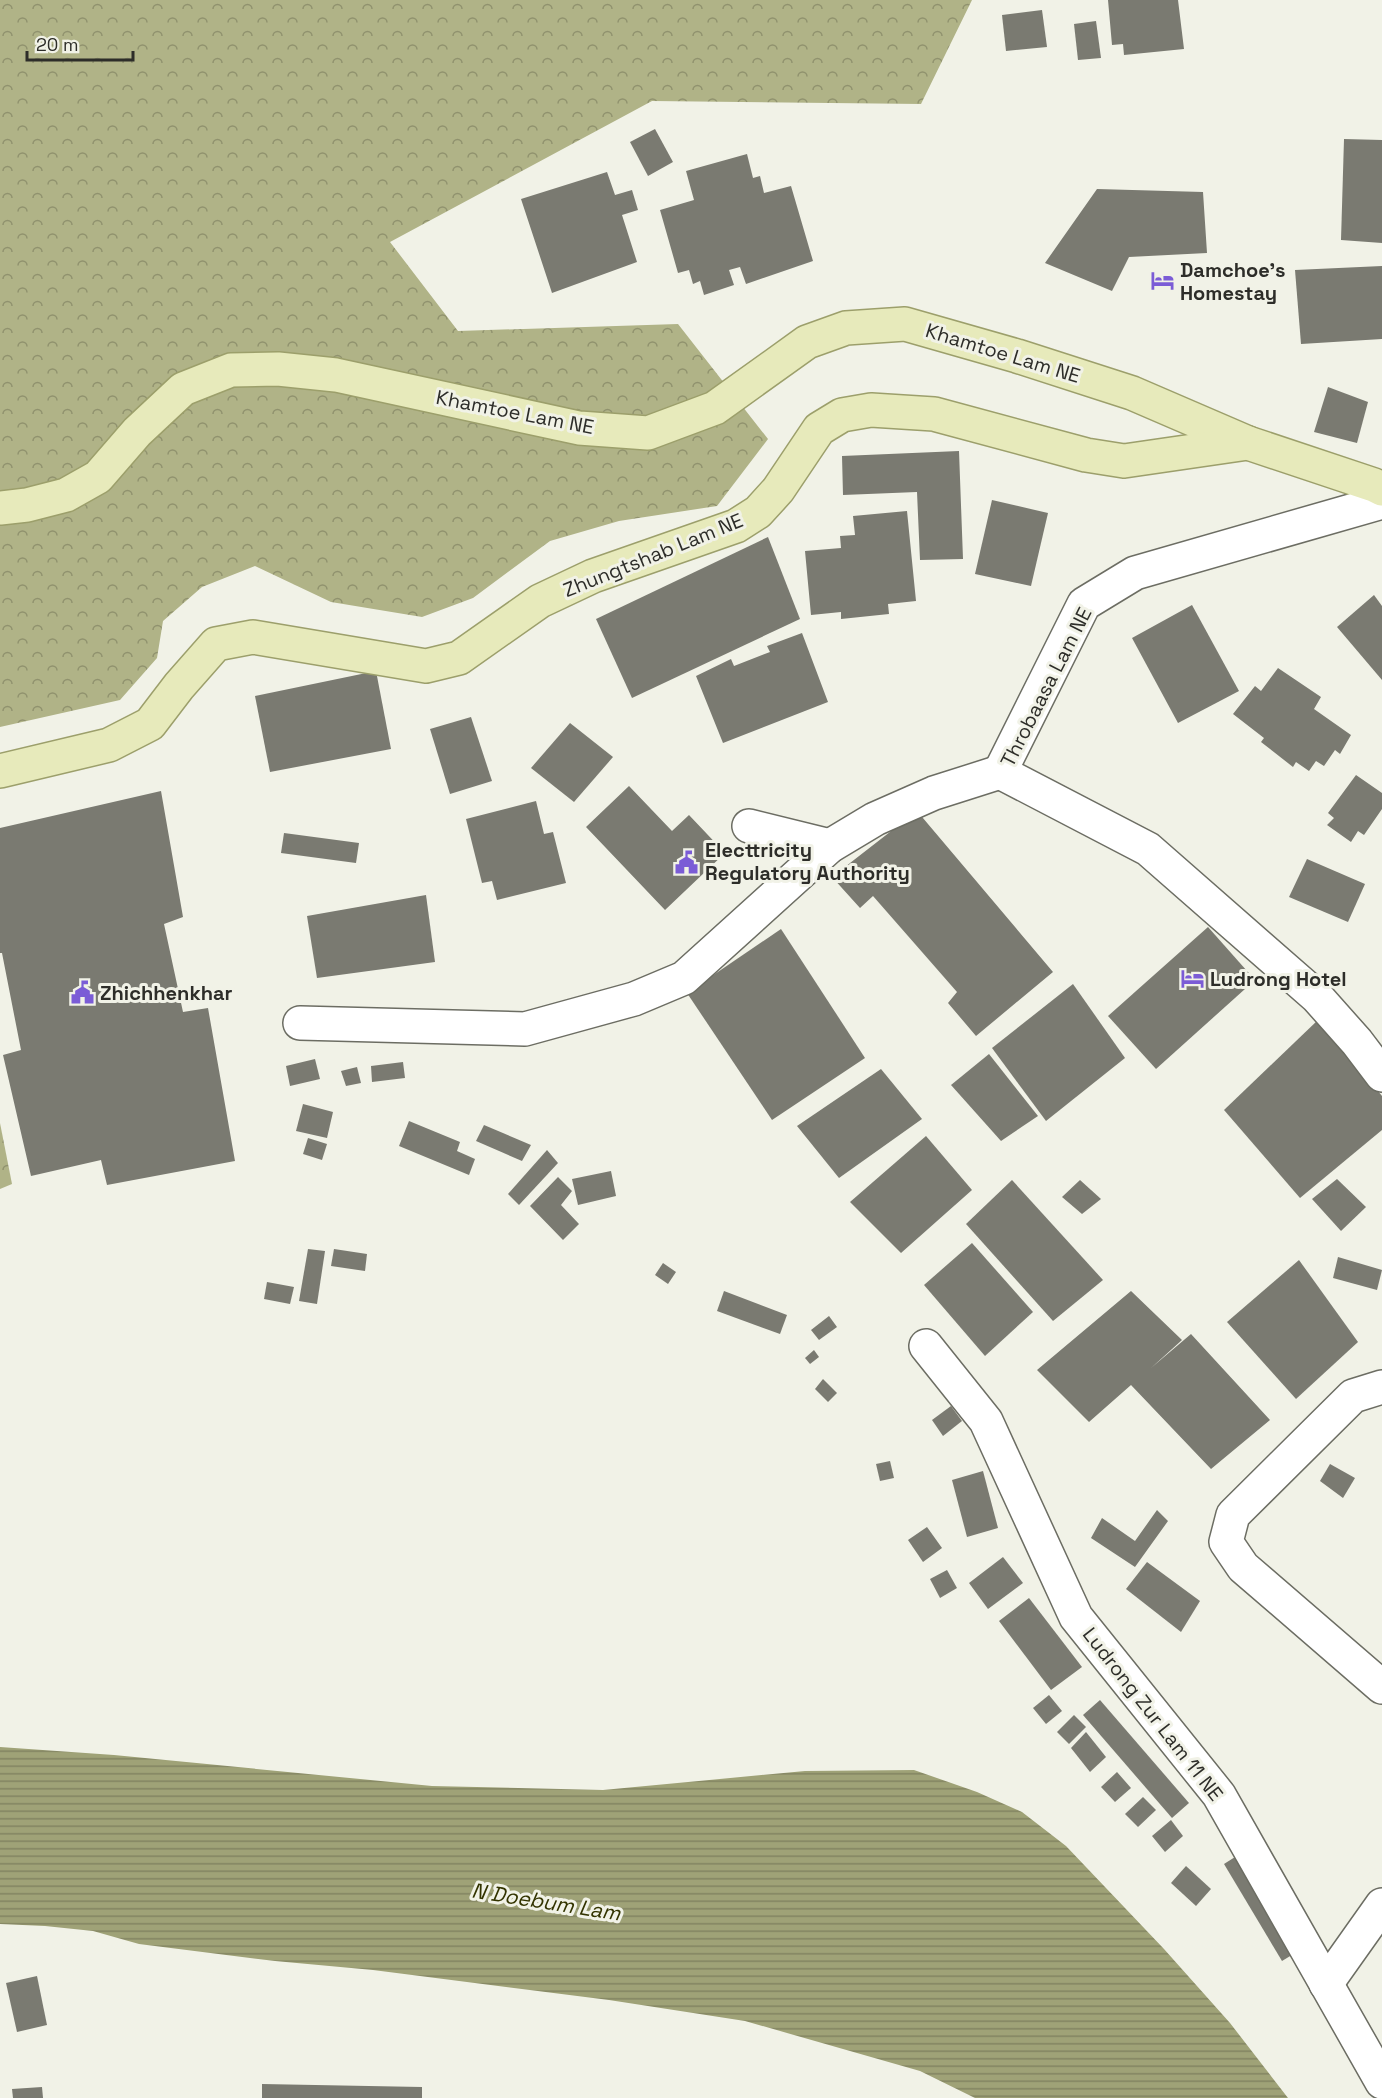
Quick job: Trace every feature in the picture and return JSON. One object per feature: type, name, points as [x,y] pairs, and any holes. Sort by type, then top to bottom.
[{"type":"main road","name":"Khamtoe Lam NE","points":[[0,508],[27,505],[66,495],[98,477],[137,432],[183,389],[231,370],[278,369],[336,375],[579,428],[648,433],[715,408],[807,342],[846,328],[905,324],[1017,356],[1132,393],[1248,443],[1382,489]]},
{"type":"main road","name":"Zhungtshab Lam NE","points":[[0,771],[109,745],[150,724],[179,686],[216,644],[253,637],[426,666],[459,658],[540,601],[593,576],[736,526],[758,512],[778,490],[819,429],[842,415],[872,410],[934,414],[1086,455],[1124,461],[1248,443]]},
{"type":"street","name":"Throbaasa Lam NE","points":[[1382,502],[1135,573],[1084,604],[1000,772],[1148,849],[1317,997],[1357,1042],[1382,1075]]},
{"type":"street","points":[[300,1023],[525,1029],[634,999],[684,978],[830,846],[875,819],[934,793],[1000,772]]},
{"type":"street","points":[[749,826],[830,846]]},
{"type":"street","name":"Ludrong Zur Lam 11 NE","points":[[926,1346],[986,1421],[1076,1617],[1219,1795],[1382,2082]]},
{"type":"street","points":[[1382,1387],[1353,1396],[1233,1515],[1226,1542],[1244,1568],[1382,1687]]},
{"type":"street","points":[[1326,1984],[1382,1905]]},
{"type":"green space","points":[[0,0],[972,0],[921,104],[652,101],[390,242],[458,331],[678,324],[768,439],[717,506],[619,521],[550,541],[473,598],[422,617],[331,602],[255,566],[202,587],[163,621],[157,658],[120,700],[0,727]]},
{"type":"green space","points":[[0,1123],[12,1184],[0,1189]]},
{"type":"water","name":"N Doebum Lam","points":[[0,1747],[114,1755],[432,1786],[603,1790],[805,1771],[914,1770],[977,1792],[1022,1812],[1066,1846],[1164,1949],[1230,2023],[1288,2098],[975,2098],[920,2071],[745,2021],[609,2000],[373,1970],[275,1961],[139,1944],[93,1931],[0,1924]]},
{"type":"building","points":[[1108,0],[1178,0],[1184,49],[1124,55],[1123,44],[1112,45]]},
{"type":"building","points":[[1042,10],[1047,47],[1006,51],[1002,15]]},
{"type":"building","points":[[1096,21],[1101,58],[1078,60],[1074,24]]},
{"type":"building","points":[[655,129],[673,162],[648,176],[630,142]]},
{"type":"building","points":[[1344,139],[1382,140],[1382,243],[1341,240]]},
{"type":"building","points":[[747,154],[753,178],[760,176],[764,193],[791,186],[813,261],[746,284],[740,267],[729,270],[734,285],[704,295],[700,281],[693,284],[689,270],[678,273],[660,210],[694,200],[686,171]]},
{"type":"building","points":[[607,172],[615,195],[632,190],[638,210],[622,215],[637,262],[552,293],[521,199]]},
{"type":"building","points":[[1097,189],[1203,192],[1207,253],[1129,257],[1112,291],[1045,263]]},
{"type":"building","points":[[1382,266],[1382,339],[1301,344],[1295,270]]},
{"type":"building","points":[[1328,387],[1368,402],[1357,443],[1314,432]]},
{"type":"building","points":[[959,451],[963,559],[920,560],[917,492],[843,495],[842,456]]},
{"type":"building","points":[[992,500],[1048,513],[1031,586],[975,574]]},
{"type":"building","points":[[907,511],[916,601],[888,604],[889,614],[841,619],[841,612],[811,615],[805,551],[841,548],[840,536],[855,535],[853,516]]},
{"type":"building","points":[[768,537],[800,619],[632,698],[596,619]]},
{"type":"building","points":[[1374,595],[1382,606],[1382,680],[1337,627]]},
{"type":"building","points":[[1192,605],[1239,691],[1178,723],[1132,638]]},
{"type":"building","points":[[802,633],[828,702],[723,743],[696,676],[731,659],[734,666],[770,652],[767,646]]},
{"type":"building","points":[[1278,668],[1321,697],[1314,709],[1351,735],[1340,754],[1335,750],[1324,766],[1316,761],[1309,771],[1296,762],[1293,767],[1261,742],[1264,738],[1233,714],[1255,686],[1261,691]]},
{"type":"building","points":[[376,671],[391,749],[270,772],[255,696]]},
{"type":"building","points":[[471,717],[492,781],[450,794],[430,729]]},
{"type":"building","points":[[570,723],[613,757],[574,802],[531,768]]},
{"type":"building","points":[[1356,775],[1382,793],[1382,809],[1364,835],[1358,831],[1351,842],[1327,825],[1334,818],[1328,813]]},
{"type":"building","points":[[629,786],[672,831],[689,815],[725,853],[665,910],[586,827]]},
{"type":"building","points":[[161,791],[183,917],[164,924],[183,1012],[208,1008],[235,1161],[107,1185],[101,1160],[31,1176],[3,1055],[21,1050],[2,953],[0,953],[0,828]]},
{"type":"building","points":[[536,801],[544,834],[553,832],[566,883],[497,900],[492,881],[482,883],[466,819]]},
{"type":"building","points":[[917,811],[1053,972],[976,1036],[948,1003],[957,992],[873,896],[860,908],[832,877]]},
{"type":"building","points":[[284,833],[359,843],[356,863],[281,853]]},
{"type":"building","points":[[1307,859],[1365,884],[1348,922],[1289,897]]},
{"type":"building","points":[[426,895],[435,962],[317,978],[307,916]]},
{"type":"building","points":[[1208,927],[1255,980],[1156,1069],[1108,1016]]},
{"type":"building","points":[[781,929],[865,1058],[772,1120],[687,993]]},
{"type":"building","points":[[1073,984],[1125,1058],[1046,1121],[992,1048]]},
{"type":"building","points":[[1319,1019],[1382,1096],[1382,1130],[1300,1198],[1224,1110]]},
{"type":"building","points":[[989,1054],[1038,1116],[1001,1141],[951,1085]]},
{"type":"building","points":[[315,1059],[320,1079],[290,1086],[286,1066]]},
{"type":"building","points":[[403,1062],[405,1078],[372,1082],[371,1066]]},
{"type":"building","points":[[357,1067],[361,1083],[346,1086],[341,1071]]},
{"type":"building","points":[[881,1069],[922,1119],[839,1178],[797,1126]]},
{"type":"building","points":[[303,1104],[333,1112],[327,1138],[296,1131]]},
{"type":"building","points":[[409,1121],[460,1142],[457,1151],[475,1159],[469,1175],[399,1146]]},
{"type":"building","points":[[484,1125],[531,1145],[522,1161],[476,1141]]},
{"type":"building","points":[[926,1136],[972,1190],[901,1253],[850,1202]]},
{"type":"building","points":[[308,1138],[327,1144],[322,1160],[303,1154]]},
{"type":"building","points":[[547,1150],[558,1163],[519,1205],[508,1194]]},
{"type":"building","points":[[611,1171],[616,1196],[578,1205],[572,1179]]},
{"type":"building","points":[[558,1177],[572,1191],[561,1205],[579,1224],[563,1240],[530,1206]]},
{"type":"building","points":[[1337,1179],[1366,1207],[1341,1231],[1312,1199]]},
{"type":"building","points":[[1012,1180],[1103,1280],[1053,1321],[966,1224]]},
{"type":"building","points":[[1080,1180],[1101,1199],[1082,1214],[1062,1197]]},
{"type":"building","points":[[972,1243],[1033,1312],[985,1356],[924,1285]]},
{"type":"building","points":[[308,1249],[325,1251],[317,1304],[299,1301]]},
{"type":"building","points":[[334,1249],[367,1254],[365,1271],[331,1266]]},
{"type":"building","points":[[1338,1257],[1382,1270],[1377,1290],[1333,1278]]},
{"type":"building","points":[[1299,1260],[1358,1342],[1296,1399],[1227,1322]]},
{"type":"building","points":[[663,1263],[676,1272],[668,1284],[655,1275]]},
{"type":"building","points":[[267,1282],[294,1287],[290,1304],[264,1299]]},
{"type":"building","points":[[724,1291],[787,1315],[780,1334],[717,1311]]},
{"type":"building","points":[[1131,1291],[1182,1340],[1151,1368],[1191,1334],[1270,1420],[1211,1469],[1131,1385],[1089,1422],[1037,1370]]},
{"type":"building","points":[[829,1316],[837,1327],[819,1340],[811,1330]]},
{"type":"building","points":[[814,1350],[819,1357],[810,1364],[805,1358]]},
{"type":"building","points":[[823,1379],[837,1393],[828,1402],[815,1389]]},
{"type":"building","points":[[951,1406],[962,1421],[943,1436],[932,1420]]},
{"type":"building","points":[[890,1461],[894,1478],[880,1481],[876,1464]]},
{"type":"building","points":[[1330,1464],[1355,1478],[1343,1498],[1320,1481]]},
{"type":"building","points":[[983,1471],[998,1528],[967,1537],[952,1480]]},
{"type":"building","points":[[1157,1510],[1168,1521],[1135,1567],[1091,1538],[1102,1518],[1135,1541]]},
{"type":"building","points":[[927,1527],[942,1548],[923,1562],[908,1540]]},
{"type":"building","points":[[1003,1557],[1023,1583],[988,1609],[969,1583]]},
{"type":"building","points":[[1147,1562],[1200,1601],[1181,1632],[1126,1589]]},
{"type":"building","points":[[947,1570],[957,1588],[940,1598],[930,1579]]},
{"type":"building","points":[[1029,1598],[1082,1667],[1051,1690],[999,1621]]},
{"type":"building","points":[[1049,1695],[1062,1711],[1046,1724],[1033,1708]]},
{"type":"building","points":[[1100,1700],[1189,1803],[1172,1818],[1083,1715]]},
{"type":"building","points":[[1074,1715],[1086,1727],[1069,1744],[1057,1732]]},
{"type":"building","points":[[1086,1732],[1106,1757],[1090,1772],[1071,1748]]},
{"type":"building","points":[[1117,1772],[1131,1788],[1115,1802],[1101,1787]]},
{"type":"building","points":[[1143,1797],[1156,1810],[1138,1827],[1125,1814]]},
{"type":"building","points":[[1171,1820],[1183,1836],[1165,1852],[1152,1836]]},
{"type":"building","points":[[1246,1850],[1305,1947],[1282,1961],[1224,1864]]},
{"type":"building","points":[[1186,1866],[1211,1889],[1196,1906],[1171,1883]]},
{"type":"building","points":[[37,1976],[47,2025],[17,2032],[6,1983]]},
{"type":"building","points":[[262,2084],[422,2087],[422,2098],[262,2098]]},
{"type":"building","points":[[42,2087],[43,2098],[13,2098],[12,2089]]},
{"type":"place","name":"Damchoe's Homestay","points":[[1162,281]]},
{"type":"place","name":"Electtricity Regulatory Authority","points":[[687,862]]},
{"type":"place","name":"Ludrong Hotel","points":[[1192,979]]},
{"type":"place","name":"Zhichhenkhar","points":[[82,993]]}]
